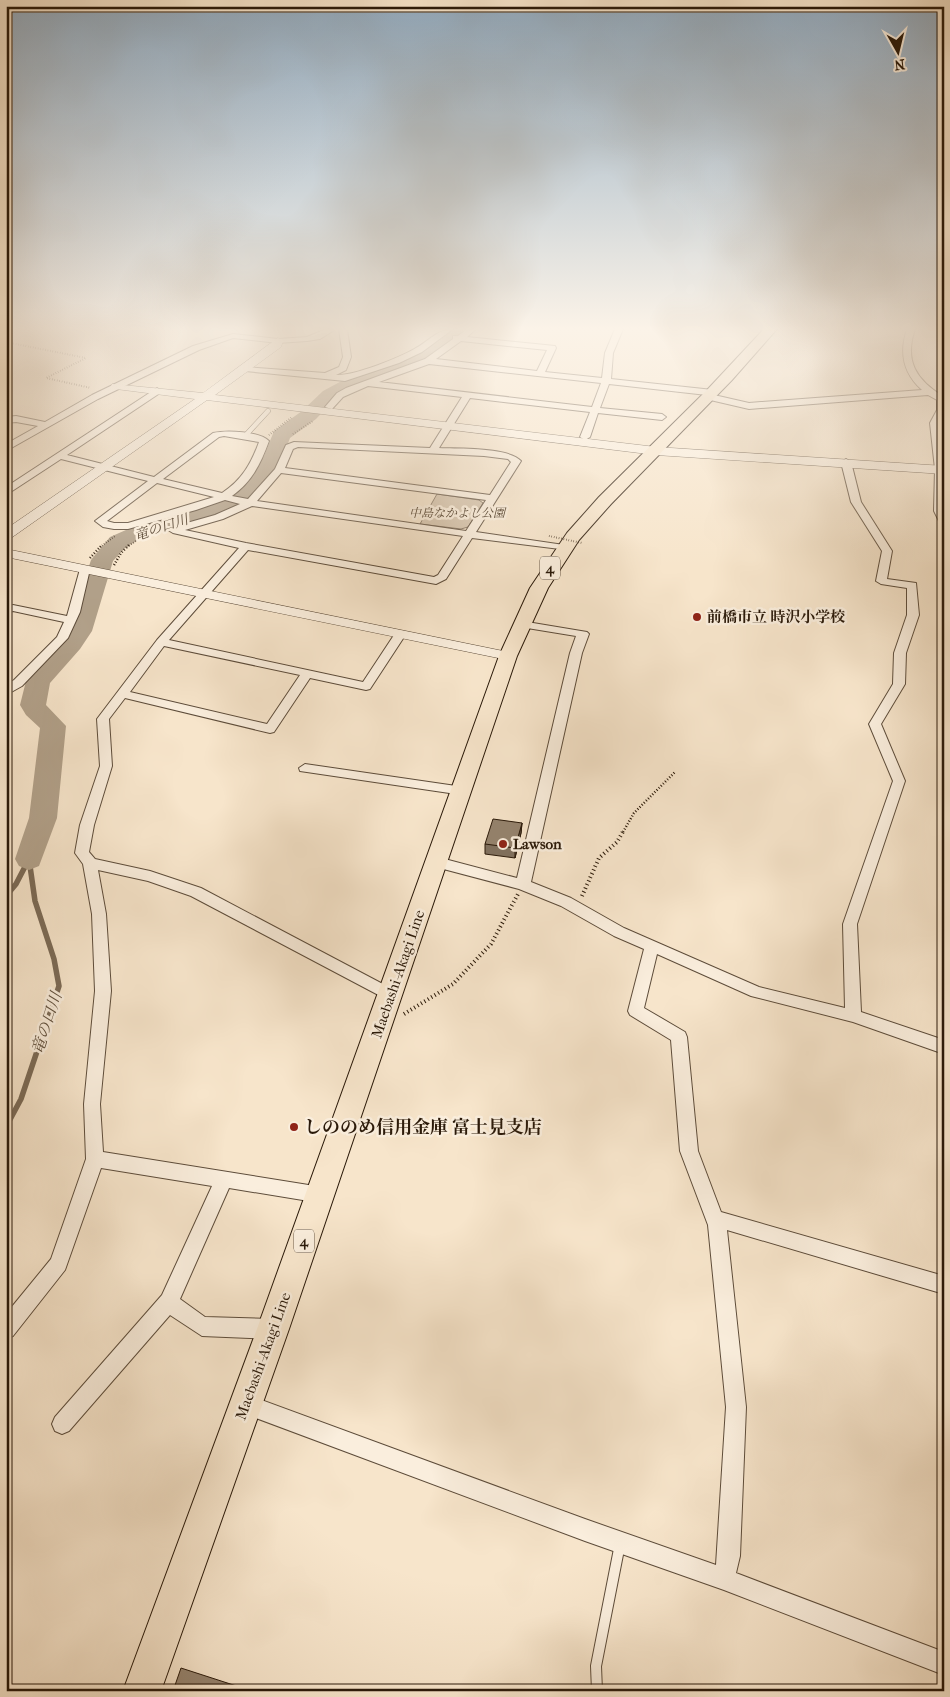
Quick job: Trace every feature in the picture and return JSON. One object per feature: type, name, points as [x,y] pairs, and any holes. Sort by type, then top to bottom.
[{"type":"main road","name":"Maebashi-Akagi Line","points":[[142,1691],[321,1195],[508,656],[521,624],[546,575],[564,548],[593,512],[698,408]]},
{"type":"street","points":[[6,448],[77,408]]},
{"type":"street","points":[[6,492],[131,408]]},
{"type":"street","points":[[6,535],[189,408]]},
{"type":"street","points":[[283,408],[656,450],[942,470]]},
{"type":"street","points":[[313,412],[319,408]]},
{"type":"street","points":[[433,451],[458,408]]},
{"type":"street","points":[[580,408],[662,417]]},
{"type":"street","points":[[941,408],[934,423],[942,470],[939,511],[944,521]]},
{"type":"street","points":[[585,437],[595,410]]},
{"type":"street","points":[[6,420],[16,419],[48,425]]},
{"type":"street","points":[[218,434],[245,436],[263,439],[261,453],[249,475],[225,497],[199,508],[152,518],[127,527],[100,521],[218,434]]},
{"type":"street","points":[[291,445],[484,453],[516,459],[516,463],[442,577],[436,581],[246,546],[173,530],[219,517],[248,502],[279,470],[291,445]]},
{"type":"street","points":[[59,456],[154,481],[248,502],[564,548]]},
{"type":"street","points":[[846,462],[856,502],[887,551],[881,580],[912,585],[913,614],[900,653],[899,684],[875,724],[899,781],[850,924],[853,1016]]},
{"type":"street","points":[[279,470],[493,498]]},
{"type":"street","points":[[6,1329],[58,1264],[95,1159],[92,1104],[103,991],[99,914],[90,862],[82,853],[87,825],[106,766],[103,719],[161,642],[246,546]]},
{"type":"street","points":[[6,552],[111,571],[204,593],[508,656]]},
{"type":"street","points":[[8,688],[18,683],[62,638],[74,612],[86,567]]},
{"type":"street","points":[[6,610],[13,608],[69,620]]},
{"type":"street","points":[[521,624],[583,634],[576,653],[523,885]]},
{"type":"street","points":[[161,642],[366,686],[400,634]]},
{"type":"street","points":[[123,694],[270,729],[307,673]]},
{"type":"street","points":[[305,768],[463,790]]},
{"type":"street","points":[[90,862],[150,876],[196,892],[290,940],[386,1008]]},
{"type":"street","points":[[436,862],[523,885],[577,908],[619,932],[756,992],[853,1016],[944,1047]]},
{"type":"street","points":[[652,946],[636,1011],[679,1037],[688,1151],[717,1225],[736,1408],[729,1556],[724,1578]]},
{"type":"street","points":[[95,1159],[321,1195]]},
{"type":"street","points":[[62,1424],[169,1302],[224,1179]]},
{"type":"street","points":[[714,1218],[944,1285]]},
{"type":"street","points":[[169,1302],[202,1326],[273,1329]]},
{"type":"street","points":[[245,1404],[620,1542],[724,1578],[944,1664]]},
{"type":"lane","points":[[245,436],[268,411]]},
{"type":"lane","points":[[597,1691],[596,1666],[620,1542]]},
{"type":"path","points":[[269,435],[313,412]]},
{"type":"path","points":[[291,436],[313,412]]},
{"type":"path","points":[[111,571],[122,550],[149,534],[159,531]]},
{"type":"path","points":[[86,567],[98,548],[118,534]]},
{"type":"path","points":[[549,536],[582,543]]},
{"type":"path","points":[[577,908],[599,858],[617,842],[634,813],[675,772]]},
{"type":"path","points":[[386,1008],[408,1012],[453,984],[491,944],[523,885]]},
{"type":"green space","name":"中島なかよし公園","points":[[437,494],[479,500],[483,503],[468,527],[461,529],[420,524]]},
{"type":"building","points":[[493,819],[522,823],[515,848],[485,844]]},
{"type":"building","points":[[181,1668],[252,1691],[173,1691]]},
{"type":"waterway","name":"竜の口川","points":[[29,859],[43,818],[53,726],[33,705],[38,681],[72,644],[80,631],[102,560],[118,542],[142,530],[205,513],[244,496],[273,457],[281,435],[316,408]]},
{"type":"waterway","name":"竜の口川","points":[[6,896],[16,884],[29,859],[35,901],[54,959],[59,986],[21,1099],[6,1127]]},
{"type":"place","name":"前橋市立 時沢小学校","points":[[697,617]]},
{"type":"place","name":"Lawson","points":[[503,844]]},
{"type":"place","name":"しののめ信用金庫 富士見支店","points":[[294,1127]]}]
